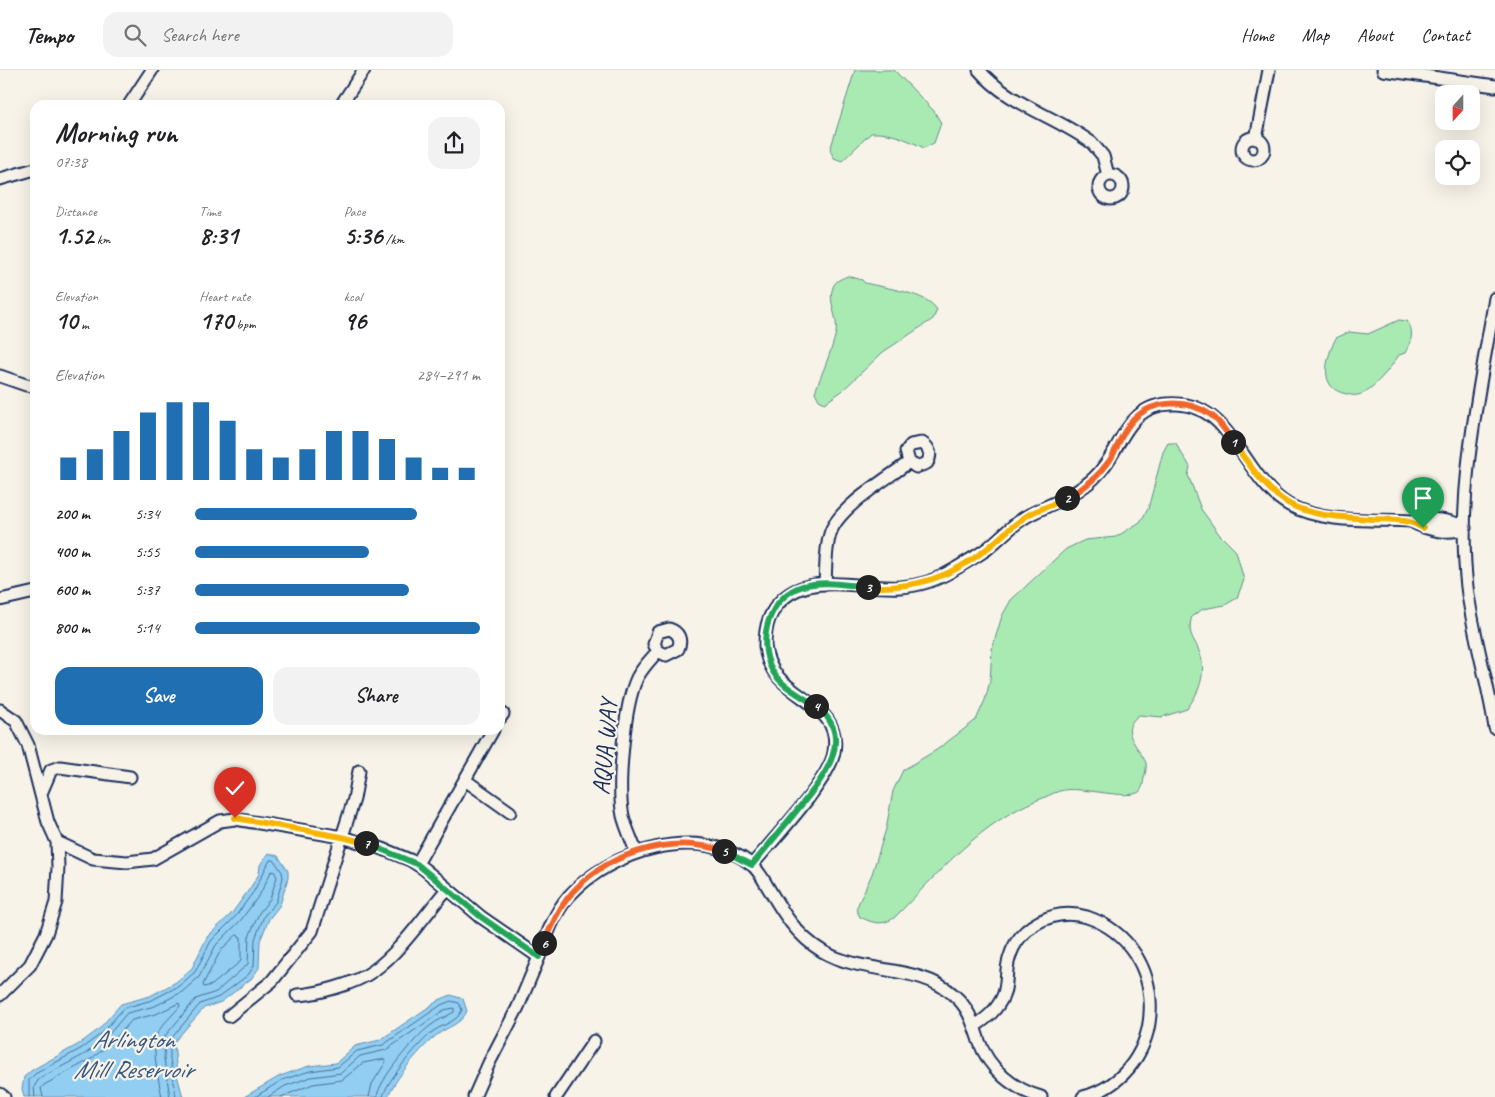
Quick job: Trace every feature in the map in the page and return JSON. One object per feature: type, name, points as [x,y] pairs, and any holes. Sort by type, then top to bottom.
[{"type":"street","points":[[132,100],[152,70]]},
{"type":"street","points":[[344,100],[364,70]]},
{"type":"street","points":[[979,70],[991,83],[1006,94],[1092,143],[1102,156],[1108,175]]},
{"type":"street","points":[[1256,139],[1270,70]]},
{"type":"street","points":[[1383,70],[1495,86]]},
{"type":"street","points":[[0,179],[30,170]]},
{"type":"street","points":[[1495,298],[1471,443],[1465,528],[1467,586],[1477,648],[1495,728]]},
{"type":"street","points":[[0,376],[30,385]]},
{"type":"street","points":[[752,865],[820,781],[834,753],[835,738],[830,723],[822,711],[780,681],[772,670],[766,653],[765,637],[772,613],[789,593],[801,587],[825,584],[900,588],[924,583],[948,573],[987,548],[1028,515],[1079,491],[1096,477],[1109,460],[1134,418],[1155,406],[1168,404],[1191,405],[1212,416],[1268,490],[1290,506],[1329,517],[1411,521],[1424,518],[1457,523],[1465,528]]},
{"type":"street","points":[[825,584],[828,542],[834,524],[845,511],[909,462]]},
{"type":"street","points":[[0,600],[30,593]]},
{"type":"street","name":"AQUA WAY","points":[[636,852],[623,816],[625,738],[631,694],[642,670],[658,651]]},
{"type":"street","points":[[0,710],[16,721],[34,762],[48,822],[57,842],[58,886],[48,929],[30,965],[0,995]]},
{"type":"street","points":[[417,864],[490,735]]},
{"type":"street","points":[[42,791],[51,770],[60,766],[130,777]]},
{"type":"street","points":[[229,1016],[272,982],[312,931],[354,800],[359,771]]},
{"type":"street","points":[[465,780],[510,812]]},
{"type":"street","points":[[57,842],[93,859],[127,862],[161,856],[212,825],[235,818],[342,837],[383,848],[417,864],[481,917],[539,957]]},
{"type":"street","points":[[474,1097],[518,1007],[551,926],[568,898],[606,866],[636,852],[671,845],[707,847],[730,853],[752,865],[787,919],[812,945],[845,961],[935,984],[959,1000],[974,1026],[983,1051],[1000,1074],[1015,1086],[1041,1097]]},
{"type":"street","points":[[297,995],[333,988],[372,972],[397,949],[447,889]]},
{"type":"street","points":[[974,1026],[990,1016],[997,1008],[1004,992],[1012,949],[1033,925],[1052,916],[1074,914],[1104,925],[1129,946],[1146,976],[1151,1004],[1149,1026],[1140,1052],[1129,1068],[1107,1087],[1082,1097]]},
{"type":"street","points":[[556,1097],[594,1041]]},
{"type":"street","points":[[0,1094],[4,1097]]},
{"type":"green space","points":[[855,70],[894,70],[934,111],[941,123],[934,143],[924,148],[898,137],[871,133],[842,161],[834,158],[830,150]]},
{"type":"green space","points":[[848,276],[862,280],[865,283],[916,295],[932,304],[937,310],[933,319],[883,352],[842,391],[825,403],[819,400],[815,392],[836,333],[836,322],[831,298],[835,283]]},
{"type":"green space","points":[[1399,320],[1407,321],[1411,329],[1409,345],[1405,353],[1399,355],[1375,385],[1356,395],[1349,395],[1331,386],[1326,372],[1329,354],[1336,338],[1349,332],[1368,334]]},
{"type":"green space","points":[[1168,443],[1176,443],[1190,467],[1188,475],[1201,509],[1219,534],[1236,551],[1244,580],[1237,598],[1225,605],[1203,609],[1192,616],[1190,629],[1201,657],[1202,678],[1198,691],[1187,709],[1162,717],[1139,715],[1130,727],[1132,739],[1146,763],[1143,785],[1139,792],[1125,795],[1082,790],[1056,792],[1021,808],[980,834],[962,849],[894,918],[877,923],[860,917],[856,909],[872,874],[886,829],[893,791],[903,770],[938,749],[976,720],[985,700],[990,681],[992,649],[1002,616],[1011,600],[1066,549],[1085,540],[1116,537],[1140,522],[1148,509],[1163,452]]},
{"type":"water","name":"Arlington Mill Reservoir","points":[[268,853],[278,856],[288,871],[288,878],[280,905],[269,919],[260,941],[259,968],[251,979],[221,1002],[204,1008],[174,1042],[177,1075],[183,1097],[24,1097],[22,1089],[24,1077],[32,1070],[79,1044],[98,1030],[121,1004],[150,996],[176,982],[192,968],[207,937],[232,913],[259,874],[260,865]]},
{"type":"water","name":"Arlington Mill Reservoir","points":[[451,995],[463,999],[467,1011],[464,1016],[437,1035],[424,1047],[402,1073],[388,1097],[244,1097],[280,1076],[309,1066],[336,1063],[355,1046],[380,1040],[439,1000]]},
{"type":"route","points":[[235,818],[342,837],[383,848],[410,860],[424,869],[481,917],[539,957],[551,926],[568,898],[606,866],[636,852],[671,845],[689,845],[718,849],[752,865],[820,781],[829,767],[834,753],[835,738],[830,723],[822,711],[780,681],[772,670],[766,653],[765,637],[768,620],[789,593],[801,587],[817,584],[900,588],[931,581],[948,573],[987,548],[1028,515],[1079,491],[1096,477],[1109,460],[1134,418],[1155,406],[1168,404],[1191,405],[1212,416],[1224,428],[1268,490],[1290,506],[1329,517],[1411,521],[1423,528]]}]
